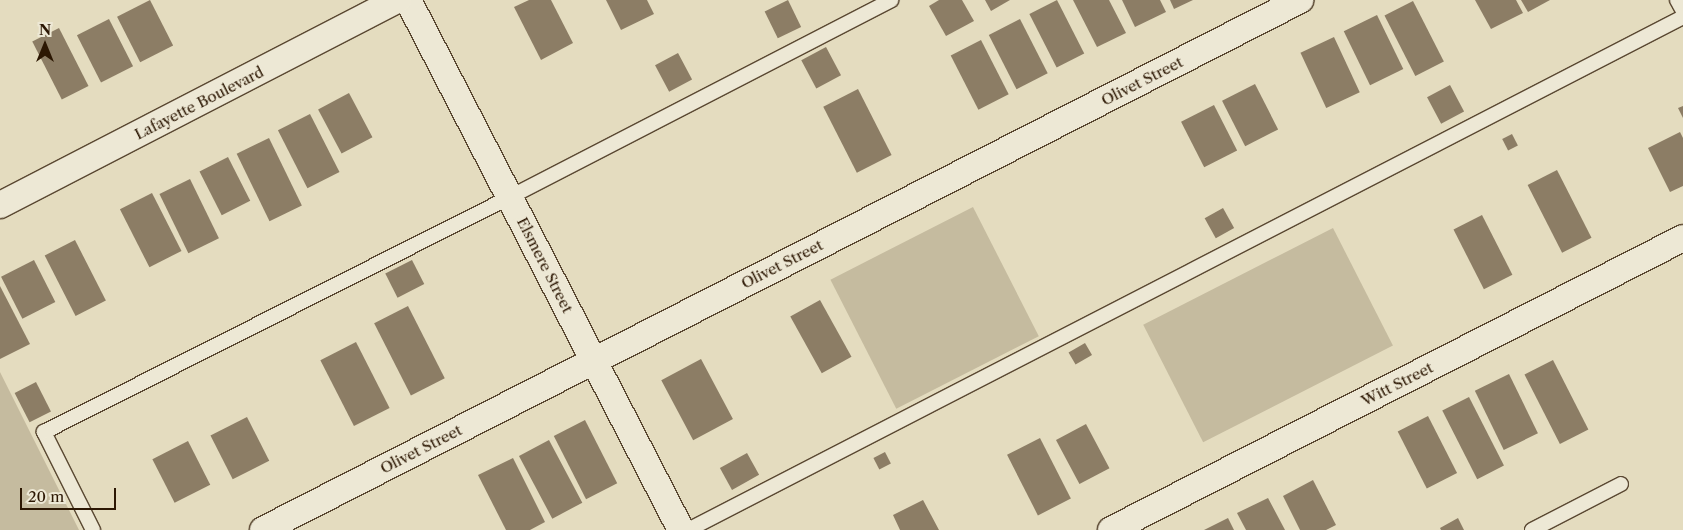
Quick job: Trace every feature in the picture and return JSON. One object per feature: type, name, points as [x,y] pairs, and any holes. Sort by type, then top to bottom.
[{"type":"street","name":"Lafayette Boulevard","points":[[0,205],[398,0]]},
{"type":"street","name":"Elsmere Street","points":[[408,0],[681,530]]},
{"type":"street","name":"Olivet Street","points":[[263,530],[1300,0]]},
{"type":"street","name":"Witt Street","points":[[1111,530],[1683,238]]},
{"type":"lane","points":[[93,530],[44,432],[510,198],[891,0]]},
{"type":"lane","points":[[1677,0],[1683,11]]},
{"type":"lane","points":[[688,530],[1683,17]]},
{"type":"lane","points":[[1532,530],[1621,484]]},
{"type":"shaded area","points":[[973,207],[1039,336],[896,409],[830,280]]},
{"type":"shaded area","points":[[1333,228],[1393,346],[1203,442],[1143,325]]},
{"type":"shaded area","points":[[0,372],[79,530],[0,530]]},
{"type":"building","points":[[150,0],[173,45],[140,62],[117,17]]},
{"type":"building","points":[[529,0],[551,0],[573,43],[541,60],[514,7]]},
{"type":"building","points":[[606,0],[647,0],[654,14],[621,30]]},
{"type":"building","points":[[788,0],[801,27],[778,38],[765,11]]},
{"type":"building","points":[[939,0],[962,0],[974,21],[946,36],[929,6]]},
{"type":"building","points":[[985,0],[1010,0],[991,11]]},
{"type":"building","points":[[1057,0],[1084,53],[1057,68],[1029,14]]},
{"type":"building","points":[[1073,0],[1109,0],[1126,33],[1097,47]]},
{"type":"building","points":[[1122,0],[1160,0],[1166,12],[1135,27]]},
{"type":"building","points":[[1170,0],[1193,0],[1174,9]]},
{"type":"building","points":[[1475,0],[1516,0],[1523,13],[1491,29]]},
{"type":"building","points":[[1521,0],[1550,0],[1528,12]]},
{"type":"building","points":[[1413,1],[1444,62],[1415,76],[1384,16]]},
{"type":"building","points":[[1377,15],[1403,69],[1370,85],[1344,31]]},
{"type":"building","points":[[109,19],[133,66],[101,83],[77,35]]},
{"type":"building","points":[[1020,19],[1048,73],[1017,89],[989,35]]},
{"type":"building","points":[[59,28],[89,86],[62,100],[32,42]]},
{"type":"building","points":[[1334,37],[1360,92],[1326,108],[1300,53]]},
{"type":"building","points":[[981,40],[1009,94],[978,110],[951,55]]},
{"type":"building","points":[[826,47],[841,75],[816,88],[801,60]]},
{"type":"building","points":[[678,53],[692,79],[669,92],[655,65]]},
{"type":"building","points":[[1255,84],[1278,129],[1245,146],[1222,101]]},
{"type":"building","points":[[1450,85],[1464,111],[1441,124],[1427,97]]},
{"type":"building","points":[[858,89],[892,155],[857,173],[823,107]]},
{"type":"building","points":[[349,93],[372,137],[342,154],[318,109]]},
{"type":"building","points":[[1214,105],[1237,150],[1204,167],[1181,122]]},
{"type":"building","points":[[1683,106],[1683,118],[1678,108]]},
{"type":"building","points":[[310,114],[340,172],[307,188],[278,130]]},
{"type":"building","points":[[1680,132],[1683,138],[1683,186],[1670,192],[1648,148]]},
{"type":"building","points":[[1512,134],[1518,146],[1508,151],[1502,139]]},
{"type":"building","points":[[269,138],[302,205],[270,221],[237,154]]},
{"type":"building","points":[[228,157],[250,201],[222,215],[199,172]]},
{"type":"building","points":[[1557,170],[1592,238],[1562,253],[1528,185]]},
{"type":"building","points":[[190,179],[219,238],[188,253],[159,194]]},
{"type":"building","points":[[152,193],[182,251],[149,267],[120,209]]},
{"type":"building","points":[[1223,208],[1234,228],[1216,238],[1205,218]]},
{"type":"building","points":[[1482,215],[1512,275],[1484,289],[1453,230]]},
{"type":"building","points":[[75,240],[106,301],[76,316],[45,255]]},
{"type":"building","points":[[34,260],[55,302],[22,319],[1,277]]},
{"type":"building","points":[[412,260],[424,284],[398,298],[385,274]]},
{"type":"building","points":[[0,286],[30,344],[0,359]]},
{"type":"building","points":[[820,300],[852,357],[822,373],[790,316]]},
{"type":"building","points":[[408,306],[445,378],[411,395],[374,323]]},
{"type":"building","points":[[356,342],[390,408],[354,426],[320,360]]},
{"type":"building","points":[[1085,343],[1092,355],[1076,365],[1069,353]]},
{"type":"building","points":[[701,359],[733,419],[693,440],[661,380]]},
{"type":"building","points":[[1553,360],[1588,429],[1560,444],[1524,375]]},
{"type":"building","points":[[1509,374],[1538,433],[1504,450],[1475,391]]},
{"type":"building","points":[[36,382],[51,411],[30,422],[15,393]]},
{"type":"building","points":[[1469,397],[1504,466],[1477,479],[1442,411]]},
{"type":"building","points":[[1428,416],[1457,473],[1427,488],[1398,431]]},
{"type":"building","points":[[247,417],[269,461],[233,479],[210,436]]},
{"type":"building","points":[[585,420],[617,483],[586,499],[554,436]]},
{"type":"building","points":[[1086,424],[1109,468],[1079,484],[1056,440]]},
{"type":"building","points":[[1040,438],[1071,499],[1038,515],[1007,455]]},
{"type":"building","points":[[549,440],[582,503],[552,519],[519,456]]},
{"type":"building","points":[[188,441],[210,485],[175,503],[152,459]]},
{"type":"building","points":[[885,452],[891,464],[879,469],[873,458]]},
{"type":"building","points":[[747,453],[759,475],[732,490],[720,468]]},
{"type":"building","points":[[513,458],[545,522],[530,530],[506,530],[478,475]]},
{"type":"building","points":[[1313,480],[1336,525],[1326,530],[1300,530],[1283,496]]},
{"type":"building","points":[[1268,498],[1285,530],[1246,530],[1237,513]]},
{"type":"building","points":[[923,500],[939,530],[900,530],[893,515]]},
{"type":"building","points":[[1228,518],[1234,530],[1204,530]]},
{"type":"building","points":[[1458,518],[1464,530],[1441,530],[1440,528]]}]
